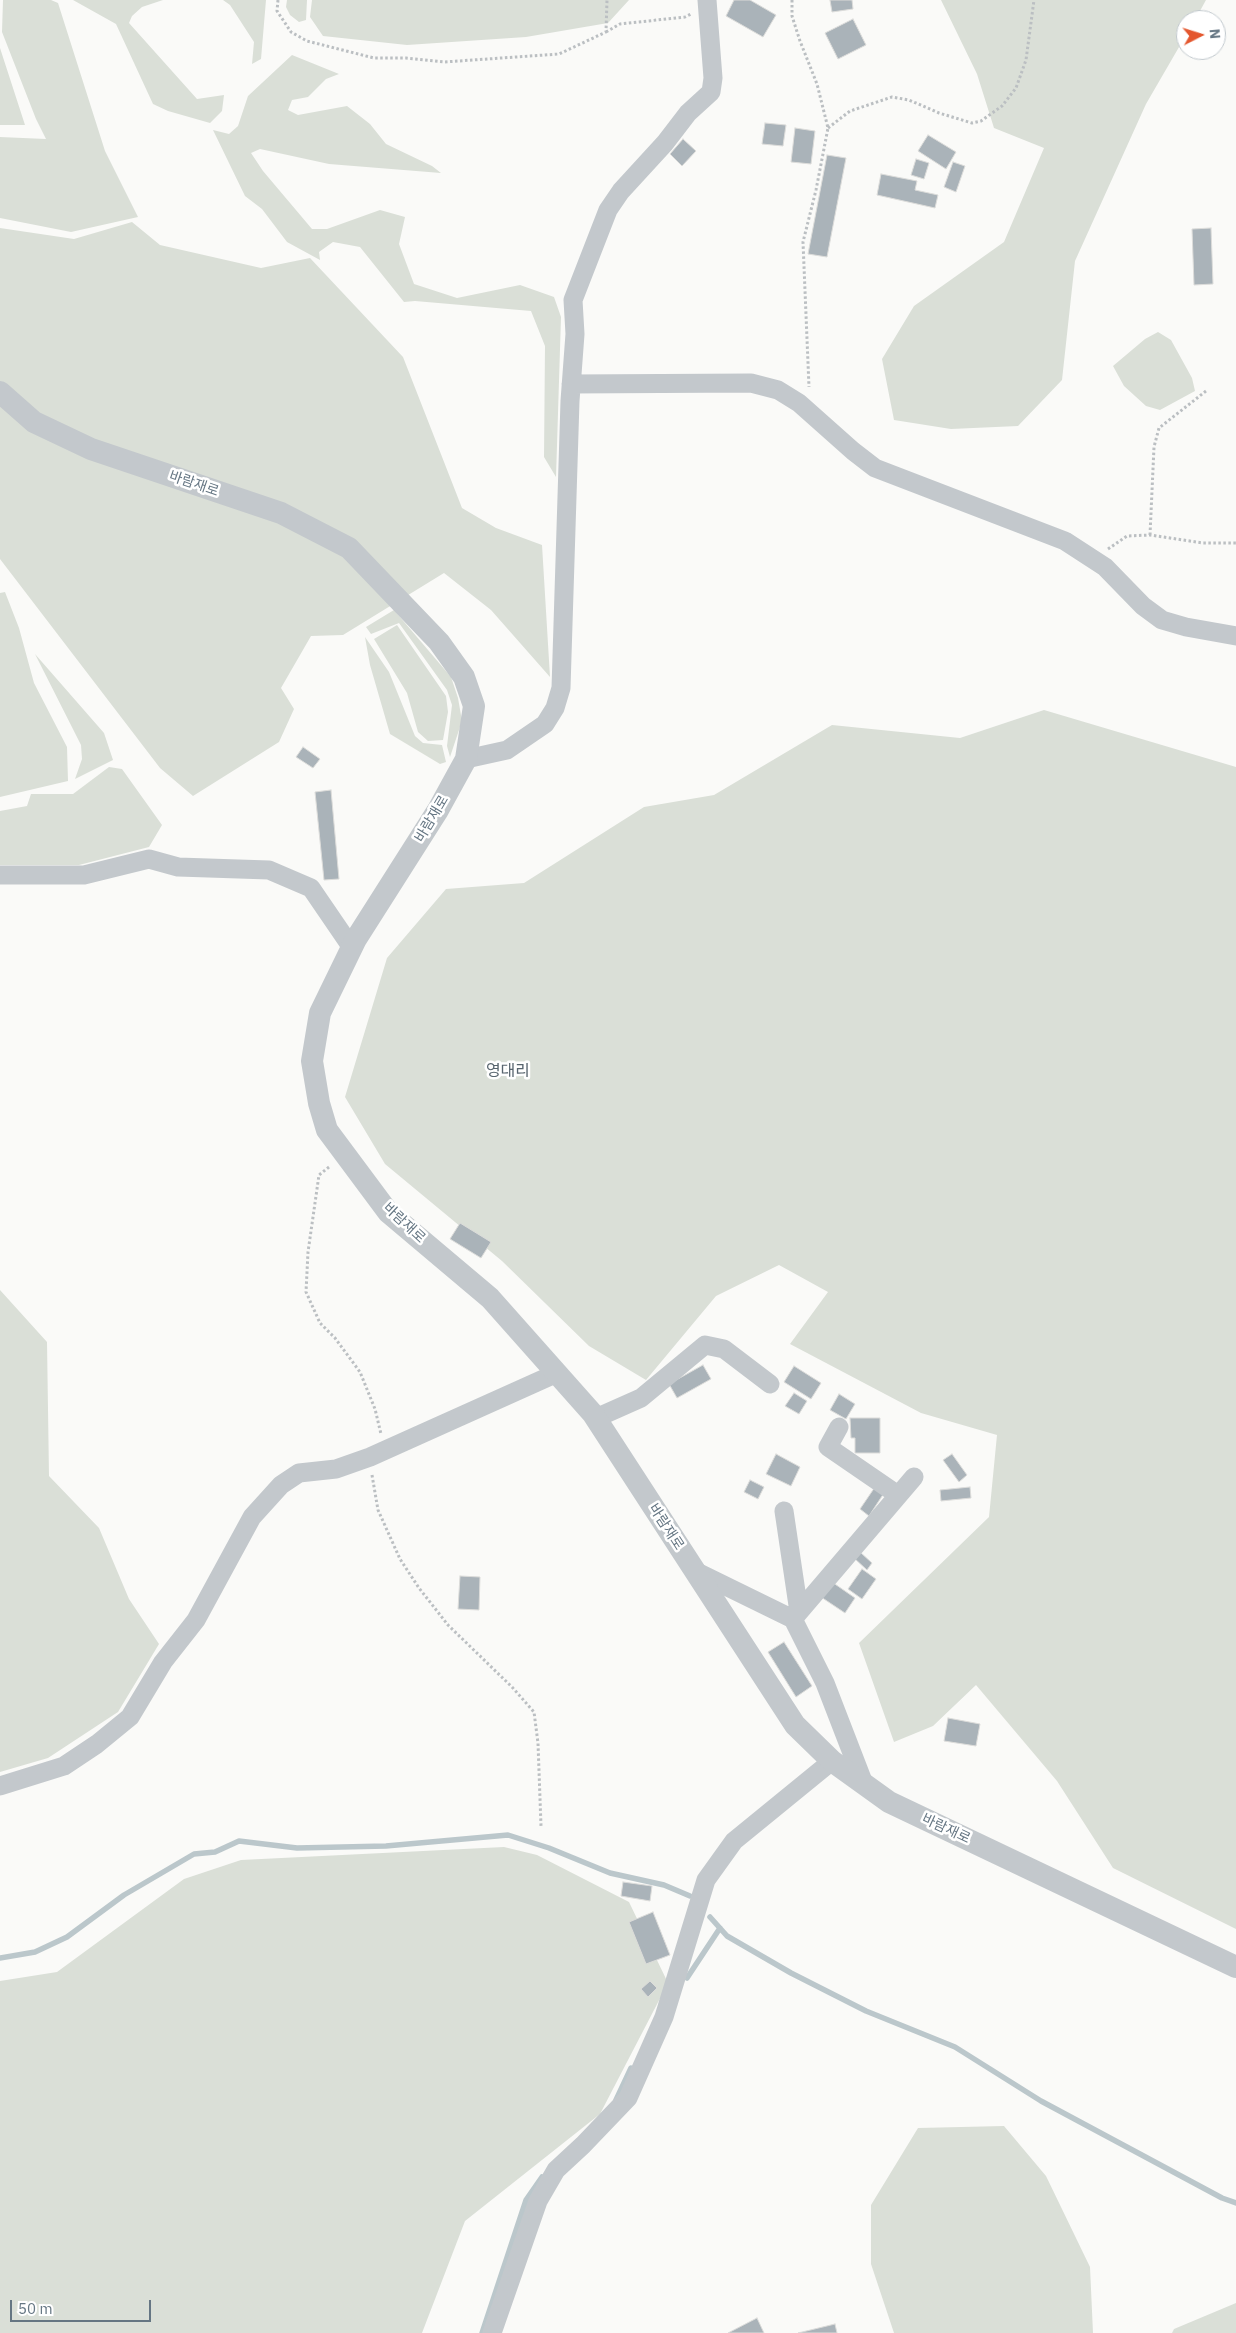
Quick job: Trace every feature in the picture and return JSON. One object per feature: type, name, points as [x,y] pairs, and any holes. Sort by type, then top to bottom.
[{"type":"street","points":[[466,759],[507,750],[545,724],[555,708],[561,688],[571,384],[575,334],[573,300],[608,210],[621,191],[665,144],[688,113],[711,92],[714,78],[707,3]]},
{"type":"street","points":[[571,384],[750,383],[778,390],[799,403],[876,468],[1065,541],[1105,566],[1143,606],[1162,620],[1186,627],[1236,636]]},
{"type":"street","name":"바람재로","points":[[0,392],[34,422],[91,449],[281,513],[349,548],[439,642],[464,677],[474,706],[466,759],[438,810],[352,948],[320,1013],[312,1061],[319,1103],[327,1130],[388,1212],[490,1298],[596,1418],[795,1725],[832,1761],[889,1802],[1236,1967]]},
{"type":"street","points":[[0,875],[84,874],[149,859],[178,867],[269,870],[311,888],[352,948]]},
{"type":"street","points":[[596,1418],[641,1398],[705,1345],[724,1350],[770,1384]]},
{"type":"street","points":[[0,1786],[64,1766],[130,1717],[163,1662],[196,1620],[252,1517],[281,1485],[299,1473],[336,1469],[377,1454],[557,1373]]},
{"type":"street","points":[[839,1427],[828,1447],[898,1496]]},
{"type":"street","points":[[796,1615],[914,1477]]},
{"type":"street","points":[[784,1511],[796,1615],[825,1683],[864,1784]]},
{"type":"street","points":[[695,1571],[796,1615]]},
{"type":"street","points":[[492,2333],[538,2201],[556,2170],[628,2098],[664,2017],[706,1880],[734,1840],[832,1761]]},
{"type":"path","points":[[278,0],[277,11],[291,32],[307,41],[374,58],[406,58],[444,62],[559,54],[620,24],[685,17],[707,3]]},
{"type":"path","points":[[606,32],[607,0]]},
{"type":"path","points":[[792,0],[792,16],[817,84],[828,128],[816,190],[803,242],[810,413]]},
{"type":"path","points":[[828,128],[850,111],[892,97],[909,100],[972,124],[981,121],[1002,106],[1016,88],[1026,60],[1034,0]]},
{"type":"path","points":[[1150,536],[1154,447],[1159,428],[1206,391]]},
{"type":"path","points":[[1093,559],[1128,536],[1236,543]]},
{"type":"path","points":[[345,1154],[319,1176],[308,1252],[306,1292],[320,1323],[335,1338],[360,1372],[375,1409],[378,1510],[400,1559],[448,1625],[512,1687],[534,1712],[538,1743],[541,1826]]},
{"type":"shaded area","points":[[3,0],[51,0],[58,3],[105,151],[138,217],[71,232],[0,218],[0,137],[46,139],[36,119],[2,32]]},
{"type":"shaded area","points":[[73,0],[163,0],[142,7],[132,16],[129,23],[197,99],[224,95],[222,111],[210,123],[168,111],[153,104],[116,24]]},
{"type":"shaded area","points":[[223,0],[266,0],[261,59],[252,64],[254,42],[230,5]]},
{"type":"shaded area","points":[[287,0],[307,0],[306,20],[299,22],[290,15],[286,7]]},
{"type":"shaded area","points":[[312,0],[629,0],[608,23],[526,37],[407,45],[323,36],[310,17]]},
{"type":"shaded area","points":[[941,0],[1206,0],[1200,10],[1176,10],[1176,52],[1146,104],[1075,261],[1062,380],[1018,426],[951,429],[894,420],[882,359],[914,306],[1004,242],[1044,148],[994,128],[977,74]]},
{"type":"shaded area","points":[[0,48],[25,125],[0,125]]},
{"type":"shaded area","points":[[292,55],[339,74],[326,79],[308,97],[292,100],[288,110],[298,115],[347,106],[370,124],[386,144],[432,166],[441,173],[329,164],[260,149],[251,153],[263,171],[312,229],[327,229],[380,210],[405,217],[399,244],[414,284],[457,298],[520,285],[554,297],[561,317],[556,477],[544,457],[545,346],[531,311],[415,301],[404,302],[360,247],[333,242],[319,252],[320,260],[287,242],[262,209],[245,196],[213,130],[229,134],[238,126],[248,96]]},
{"type":"shaded area","points":[[132,222],[160,245],[261,268],[310,258],[403,357],[462,508],[496,528],[542,545],[550,677],[491,610],[444,573],[343,635],[311,636],[281,688],[294,709],[279,742],[193,796],[160,768],[0,559],[0,228],[74,239]]},
{"type":"shaded area","points":[[1158,332],[1171,340],[1192,378],[1195,391],[1160,410],[1146,406],[1124,386],[1113,366],[1145,339]]},
{"type":"shaded area","points":[[5,592],[19,628],[34,683],[67,747],[68,781],[0,797],[0,593]]},
{"type":"shaded area","points":[[394,610],[451,677],[458,698],[462,721],[450,757],[447,746],[452,705],[447,690],[399,623],[371,634],[366,627]]},
{"type":"shaded area","points":[[397,625],[446,696],[448,712],[443,740],[428,741],[418,732],[407,693],[374,639]]},
{"type":"shaded area","points":[[365,637],[389,672],[415,736],[423,743],[442,745],[446,762],[440,764],[390,734],[370,665]]},
{"type":"shaded area","points":[[35,654],[104,733],[113,760],[75,779],[82,759],[81,745]]},
{"type":"shaded area","points":[[1044,710],[1236,767],[1236,1929],[1113,1868],[1057,1781],[976,1685],[933,1726],[894,1742],[859,1643],[989,1517],[997,1435],[921,1413],[790,1344],[828,1292],[779,1265],[716,1296],[646,1380],[589,1346],[502,1261],[385,1164],[345,1097],[387,958],[446,889],[524,883],[644,807],[714,795],[832,725],[960,738]]},
{"type":"shaded area","points":[[109,767],[122,769],[162,825],[149,847],[79,865],[0,865],[0,811],[27,806],[31,794],[73,794]]},
{"type":"shaded area","points":[[0,1290],[47,1342],[49,1476],[99,1528],[129,1599],[159,1644],[118,1712],[48,1758],[0,1772]]},
{"type":"shaded area","points":[[504,1847],[537,1855],[629,1902],[668,1983],[600,2114],[465,2221],[422,2333],[0,2333],[0,1981],[57,1972],[184,1879],[241,1860]]},
{"type":"shaded area","points":[[1004,2126],[1046,2176],[1090,2267],[1093,2333],[894,2333],[871,2264],[871,2205],[918,2128]]},
{"type":"shaded area","points":[[1236,2303],[1236,2333],[1172,2333],[1174,2329]]},
{"type":"building","points":[[734,0],[750,0],[776,15],[763,37],[726,16]]},
{"type":"building","points":[[830,0],[852,0],[853,9],[832,12]]},
{"type":"building","points":[[853,19],[866,45],[838,59],[825,33]]},
{"type":"building","points":[[765,123],[786,125],[783,146],[762,144]]},
{"type":"building","points":[[795,128],[815,131],[811,164],[791,162]]},
{"type":"building","points":[[928,135],[956,152],[946,169],[918,151]]},
{"type":"building","points":[[683,139],[696,151],[682,166],[670,154]]},
{"type":"building","points":[[827,155],[846,158],[827,257],[808,254]]},
{"type":"building","points":[[916,159],[929,163],[924,179],[911,175]]},
{"type":"building","points":[[953,162],[965,166],[956,192],[944,187]]},
{"type":"building","points":[[881,174],[917,181],[915,190],[938,195],[935,208],[877,195]]},
{"type":"building","points":[[1211,228],[1213,284],[1194,285],[1192,229]]},
{"type":"building","points":[[303,747],[320,759],[313,768],[296,757]]},
{"type":"building","points":[[331,790],[339,879],[324,880],[315,792]]},
{"type":"building","points":[[460,1223],[491,1242],[481,1258],[450,1239]]},
{"type":"building","points":[[703,1365],[711,1379],[677,1398],[669,1384]]},
{"type":"building","points":[[794,1366],[821,1383],[811,1399],[784,1382]]},
{"type":"building","points":[[794,1393],[807,1401],[799,1414],[785,1406]]},
{"type":"building","points":[[839,1394],[855,1404],[846,1419],[830,1410]]},
{"type":"building","points":[[850,1418],[880,1418],[880,1453],[855,1453],[855,1438],[851,1438]]},
{"type":"building","points":[[776,1454],[800,1467],[791,1486],[766,1474]]},
{"type":"building","points":[[952,1454],[967,1475],[959,1482],[943,1460]]},
{"type":"building","points":[[750,1480],[764,1487],[758,1499],[744,1492]]},
{"type":"building","points":[[875,1487],[884,1493],[869,1516],[860,1509]]},
{"type":"building","points":[[970,1487],[971,1498],[941,1501],[940,1490]]},
{"type":"building","points":[[860,1552],[872,1563],[867,1570],[854,1558]]},
{"type":"building","points":[[862,1569],[876,1579],[862,1599],[848,1589]]},
{"type":"building","points":[[460,1576],[480,1577],[479,1610],[458,1609]]},
{"type":"building","points":[[832,1582],[855,1598],[845,1613],[821,1597]]},
{"type":"building","points":[[784,1642],[812,1686],[796,1697],[768,1652]]},
{"type":"building","points":[[948,1718],[980,1724],[976,1746],[944,1741]]},
{"type":"building","points":[[623,1882],[652,1886],[650,1901],[621,1896]]},
{"type":"building","points":[[653,1912],[670,1955],[646,1964],[629,1922]]},
{"type":"building","points":[[650,1981],[657,1988],[648,1997],[641,1989]]},
{"type":"building","points":[[757,2318],[764,2333],[728,2333]]},
{"type":"building","points":[[835,2324],[837,2333],[798,2333]]},
{"type":"waterway","points":[[0,1958],[35,1952],[67,1937],[124,1895],[194,1854],[215,1852],[239,1841],[297,1848],[386,1846],[508,1835],[549,1848],[610,1873],[664,1885],[690,1896]]},
{"type":"waterway","points":[[710,1917],[727,1936],[791,1973],[866,2011],[955,2047],[1041,2101],[1222,2198],[1236,2203]]},
{"type":"waterway","points":[[687,1978],[720,1928]]},
{"type":"waterway","points":[[616,2100],[631,2068]]},
{"type":"waterway","points":[[482,2333],[526,2200],[542,2177]]},
{"type":"district","name":"영대리","points":[[508,1071]]}]
